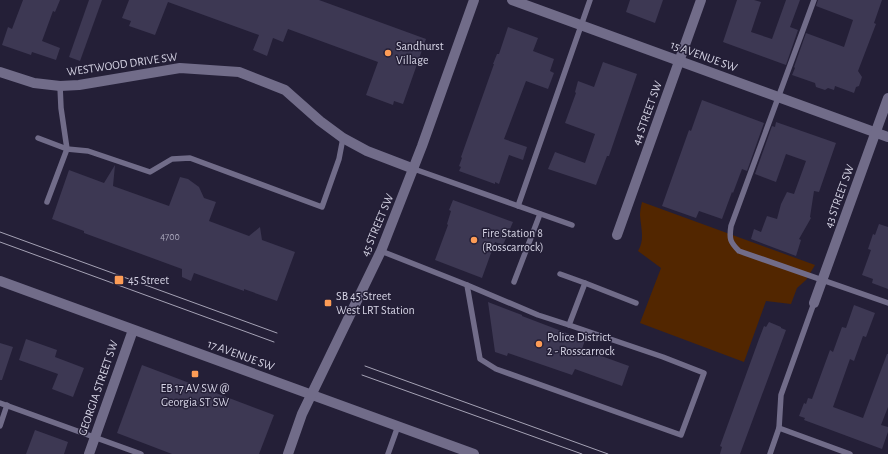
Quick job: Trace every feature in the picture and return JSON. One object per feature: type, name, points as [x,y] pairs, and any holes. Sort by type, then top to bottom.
[{"type":"street","name":"45 STREET SW","points":[[288,454],[302,414],[322,376],[381,251],[414,169],[474,0]]},
{"type":"street","name":"15 AVENUE SW","points":[[512,0],[888,137]]},
{"type":"street","name":"44 STREET SW","points":[[617,235],[701,0]]},
{"type":"street","name":"WESTWOOD DRIVE SW","points":[[0,72],[34,83],[60,86],[79,85],[180,68],[239,72],[285,90],[320,121],[343,138],[367,151],[414,169]]},
{"type":"street","name":"43 STREET SW","points":[[814,303],[888,98]]},
{"type":"street","name":"17 AVENUE SW","points":[[0,281],[474,454]]},
{"type":"street","name":"GEORGIA STREET SW","points":[[89,454],[132,330]]},
{"type":"lane","points":[[518,206],[590,0]]},
{"type":"lane","points":[[814,0],[731,226],[730,237],[732,244],[739,251],[823,279],[888,303]]},
{"type":"lane","points":[[47,202],[67,148],[60,108],[60,86]]},
{"type":"lane","points":[[38,138],[67,148],[88,151],[150,172],[172,159],[190,158],[322,207],[339,159],[343,138]]},
{"type":"lane","points":[[414,169],[572,225]]},
{"type":"lane","points":[[514,282],[540,214]]},
{"type":"lane","points":[[381,251],[467,286],[538,315],[663,357],[704,373],[681,434],[508,374],[496,369],[480,359],[467,286]]},
{"type":"lane","points":[[560,274],[636,302]]},
{"type":"lane","points":[[569,325],[585,283]]},
{"type":"lane","points":[[770,454],[779,428],[781,395],[814,303]]},
{"type":"lane","points":[[0,403],[141,454]]},
{"type":"lane","points":[[0,426],[7,406]]},
{"type":"lane","points":[[388,454],[398,426]]},
{"type":"lane","points":[[779,428],[850,454]]},
{"type":"shaded area","points":[[642,202],[815,265],[806,280],[797,288],[791,304],[766,301],[744,362],[640,323],[661,268],[638,251],[642,238],[640,215]]},
{"type":"building","points":[[23,0],[60,0],[55,12],[53,11],[42,41],[60,48],[56,60],[32,52],[31,55],[2,45],[8,27],[12,29]]},
{"type":"building","points":[[89,0],[102,0],[80,61],[69,57]]},
{"type":"building","name":"Sandhurst Village","points":[[129,0],[319,0],[426,39],[403,104],[394,101],[393,105],[366,95],[378,62],[288,29],[283,42],[273,38],[267,56],[253,50],[259,35],[168,2],[155,35],[129,26],[131,21],[122,18]]},
{"type":"building","points":[[630,0],[663,0],[655,23],[626,12]]},
{"type":"building","points":[[737,0],[754,0],[761,2],[751,32],[772,39],[786,0],[800,0],[790,27],[798,30],[786,65],[723,42]]},
{"type":"building","points":[[818,0],[882,0],[874,23],[876,24],[858,71],[862,77],[859,86],[856,87],[854,93],[835,86],[834,90],[828,88],[825,90],[816,87],[815,83],[792,75],[806,33],[844,47],[853,20],[816,6]]},
{"type":"building","points":[[508,27],[538,38],[533,51],[554,59],[550,71],[554,73],[548,89],[526,81],[504,139],[527,147],[523,160],[509,155],[499,184],[495,182],[495,184],[459,171],[461,167],[459,166],[493,64],[497,54],[499,54]]},
{"type":"building","points":[[603,62],[637,74],[609,156],[607,156],[596,185],[548,169],[555,152],[585,163],[595,134],[565,123],[576,93],[578,81],[594,87]]},
{"type":"building","points":[[702,100],[764,123],[747,171],[742,169],[722,219],[699,211],[696,218],[662,206],[689,130],[691,131]]},
{"type":"building","points":[[776,122],[836,143],[819,192],[814,191],[811,218],[799,239],[801,240],[796,256],[751,239],[754,229],[761,232],[767,216],[777,219],[781,204],[787,192],[794,194],[806,161],[786,154],[776,182],[755,174],[772,126],[775,127]]},
{"type":"building","points":[[115,165],[113,186],[169,206],[180,177],[188,179],[199,187],[204,198],[216,202],[209,221],[249,236],[260,227],[262,240],[295,252],[277,301],[194,273],[191,281],[182,277],[182,269],[84,233],[84,231],[52,219],[69,170],[104,183]]},
{"type":"building","name":"Fire Station 8 (Rosscarrock)","points":[[453,200],[513,222],[503,245],[495,242],[482,278],[435,260],[448,225],[451,211],[449,210]]},
{"type":"building","points":[[879,224],[888,227],[888,289],[872,283],[873,279],[862,275],[871,250],[868,249],[873,234],[875,235]]},
{"type":"building","name":"Police District 2 - Rosscarrock","points":[[488,302],[585,340],[582,349],[629,366],[622,386],[575,369],[572,375],[508,353],[507,356],[495,352]]},
{"type":"building","points":[[854,305],[875,313],[866,337],[863,336],[854,361],[850,359],[833,407],[863,418],[888,354],[888,407],[881,425],[888,427],[888,432],[882,449],[804,420],[805,418],[799,416],[804,403],[806,404],[808,398],[812,399],[830,350],[833,352],[842,327],[846,328]]},
{"type":"building","points":[[769,322],[786,330],[740,454],[720,454],[722,447],[720,446],[759,339],[764,326],[766,327]]},
{"type":"building","points":[[26,339],[57,350],[55,357],[84,368],[73,397],[52,389],[58,374],[19,360]]},
{"type":"building","points":[[0,343],[13,347],[2,380],[0,380]]},
{"type":"building","points":[[142,365],[274,415],[259,454],[172,454],[117,433]]},
{"type":"building","points":[[35,430],[68,442],[64,454],[26,454]]},
{"type":"tram line","points":[[0,232],[277,333]]},
{"type":"tram line","points":[[0,242],[274,342]]},
{"type":"tram line","points":[[365,366],[608,454]]},
{"type":"tram line","points":[[362,375],[582,454]]},
{"type":"place","name":"Sandhurst Village","points":[[388,53]]},
{"type":"place","name":"Fire Station 8 (Rosscarrock)","points":[[474,240]]},
{"type":"place","name":"45 Street","points":[[119,280]]},
{"type":"place","name":"SB 45 Street West LRT Station","points":[[328,303]]},
{"type":"place","name":"Police District 2 - Rosscarrock","points":[[539,344]]},
{"type":"place","name":"EB 17 AV SW @ Georgia ST SW","points":[[195,374]]}]
